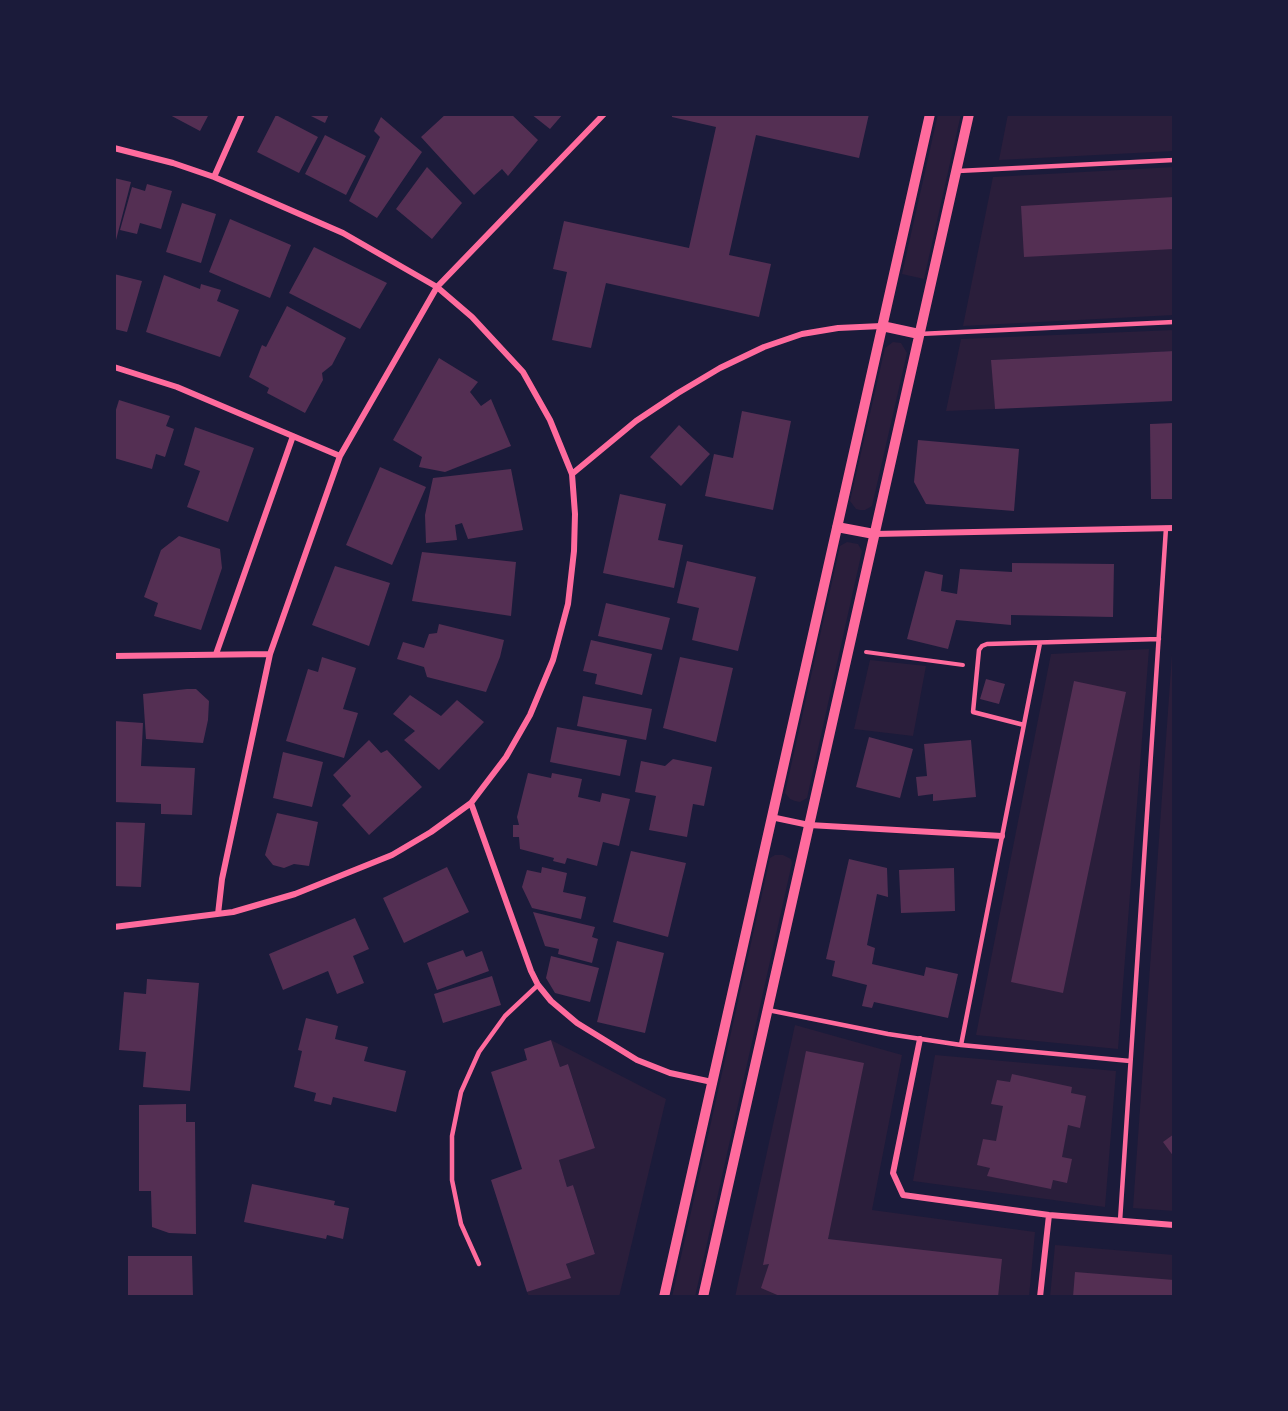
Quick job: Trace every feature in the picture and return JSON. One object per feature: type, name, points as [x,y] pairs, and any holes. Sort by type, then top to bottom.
[{"type":"street","points":[[214,177],[242,114]]},
{"type":"street","points":[[218,914],[222,879],[270,654],[340,456],[437,287],[604,114]]},
{"type":"street","points":[[664,1297],[930,114]]},
{"type":"street","points":[[703,1297],[969,114]]},
{"type":"street","points":[[114,148],[173,163],[214,177],[343,232],[437,287],[472,317],[523,372],[550,420],[572,474],[575,514],[574,551],[568,604],[553,660],[530,715],[506,757],[471,803],[431,832],[392,855],[340,878],[295,894],[233,912],[114,927]]},
{"type":"street","points":[[572,474],[636,421],[720,368],[764,346],[802,334],[838,328],[882,326],[919,334]]},
{"type":"street","points":[[114,366],[177,387],[340,456]]},
{"type":"street","points":[[216,654],[292,436]]},
{"type":"street","points":[[837,527],[874,534],[1174,528]]},
{"type":"street","points":[[114,656],[270,654]]},
{"type":"street","points":[[471,803],[538,985],[577,1023],[637,1060],[670,1073],[712,1082]]},
{"type":"street","points":[[771,817],[809,825],[1002,836]]},
{"type":"street","points":[[920,1039],[893,1173],[903,1196],[1049,1215],[1174,1225]]},
{"type":"street","points":[[1040,1297],[1049,1215]]},
{"type":"lane","points":[[956,171],[1174,160]]},
{"type":"lane","points":[[919,334],[1174,322]]},
{"type":"lane","points":[[1120,1221],[1166,528]]},
{"type":"lane","points":[[1024,725],[973,712],[979,650],[987,644],[1159,639]]},
{"type":"lane","points":[[962,1046],[1040,643]]},
{"type":"lane","points":[[479,1264],[461,1224],[452,1180],[452,1136],[461,1092],[479,1052],[505,1016],[538,985]]},
{"type":"lane","points":[[767,1010],[888,1035],[962,1046],[1130,1061]]},
{"type":"path","points":[[848,650],[968,665]]},
{"type":"shaded area","points":[[938,114],[961,114],[924,279],[902,274]]},
{"type":"shaded area","points":[[1008,114],[1174,114],[1174,151],[999,160]]},
{"type":"shaded area","points":[[1174,167],[1174,315],[963,326],[993,177]]},
{"type":"shaded area","points":[[1174,330],[1174,351],[992,360],[995,409],[946,411],[961,339]]},
{"type":"shaded area","points":[[893,342],[901,343],[907,353],[872,506],[860,510],[856,509],[850,501],[885,348]]},
{"type":"shaded area","points":[[847,542],[858,544],[862,551],[807,798],[800,802],[790,799],[785,793],[840,546]]},
{"type":"shaded area","points":[[1174,626],[1174,1211],[1133,1208]]},
{"type":"shaded area","points":[[1149,649],[1118,1049],[976,1035],[1051,654]]},
{"type":"shaded area","points":[[870,660],[926,666],[913,736],[854,729]]},
{"type":"shaded area","points":[[783,855],[791,859],[792,863],[695,1297],[672,1297],[770,858]]},
{"type":"shaded area","points":[[795,1025],[902,1055],[872,1210],[1035,1232],[1029,1297],[735,1297]]},
{"type":"shaded area","points":[[551,1040],[666,1099],[619,1297],[529,1297],[527,1292],[570,1278],[566,1264],[595,1253],[573,1185],[567,1187],[559,1160],[595,1147],[568,1064],[560,1067]]},
{"type":"shaded area","points":[[935,1055],[1116,1071],[1105,1207],[913,1181]]},
{"type":"shaded area","points":[[1055,1245],[1174,1255],[1174,1280],[1073,1297],[1050,1297]]},
{"type":"building","points":[[168,114],[209,114],[200,131]]},
{"type":"building","points":[[307,114],[329,114],[325,123]]},
{"type":"building","points":[[446,114],[511,114],[538,140],[508,176],[502,169],[474,195],[421,137]]},
{"type":"building","points":[[531,114],[563,114],[550,129]]},
{"type":"building","points":[[672,114],[869,114],[859,158],[756,135],[729,255],[771,264],[759,317],[606,283],[591,348],[552,340],[567,272],[553,269],[564,221],[689,248],[716,127],[672,117]]},
{"type":"building","points":[[276,115],[318,137],[299,173],[257,152]]},
{"type":"building","points":[[381,117],[422,152],[377,218],[349,201],[380,137],[374,131]]},
{"type":"building","points":[[325,135],[366,156],[346,195],[305,174]]},
{"type":"building","points":[[427,167],[462,203],[432,239],[396,209]]},
{"type":"building","points":[[114,178],[131,182],[116,240],[114,240]]},
{"type":"building","points":[[147,184],[172,191],[161,229],[140,223],[137,234],[120,230],[132,187],[145,191]]},
{"type":"building","points":[[1174,197],[1174,249],[1024,257],[1021,206]]},
{"type":"building","points":[[182,203],[216,214],[201,263],[166,252]]},
{"type":"building","points":[[230,219],[291,245],[270,298],[209,272]]},
{"type":"building","points":[[314,247],[387,283],[360,329],[289,293]]},
{"type":"building","points":[[114,274],[142,281],[127,332],[114,329]]},
{"type":"building","points":[[164,275],[200,289],[201,284],[221,290],[217,301],[239,310],[220,357],[146,332]]},
{"type":"building","points":[[287,306],[346,338],[332,365],[322,373],[323,380],[305,413],[267,393],[269,388],[249,377],[262,345],[266,347]]},
{"type":"building","points":[[1174,351],[1174,401],[995,409],[991,360]]},
{"type":"building","points":[[439,358],[478,382],[470,392],[481,406],[491,399],[511,446],[445,472],[419,467],[422,457],[393,440]]},
{"type":"building","points":[[119,400],[170,416],[166,426],[174,429],[165,457],[156,454],[152,469],[114,458],[114,416]]},
{"type":"building","points":[[742,411],[791,421],[773,510],[705,496],[714,454],[733,458]]},
{"type":"building","points":[[1174,423],[1174,499],[1151,499],[1150,424]]},
{"type":"building","points":[[679,425],[710,454],[681,486],[650,457]]},
{"type":"building","points":[[195,427],[254,448],[228,522],[187,507],[200,471],[184,465]]},
{"type":"building","points":[[918,440],[1019,449],[1014,511],[926,504],[914,482]]},
{"type":"building","points":[[380,467],[426,487],[392,565],[346,545]]},
{"type":"building","points":[[511,469],[523,530],[468,539],[462,523],[455,525],[457,540],[426,543],[425,515],[433,478]]},
{"type":"building","points":[[620,494],[666,504],[658,540],[683,545],[674,588],[603,573]]},
{"type":"building","points":[[179,536],[220,549],[222,568],[201,630],[154,616],[158,603],[144,597],[161,550]]},
{"type":"building","points":[[422,552],[516,562],[511,616],[412,601]]},
{"type":"building","points":[[687,561],[756,577],[738,651],[692,640],[699,608],[677,603]]},
{"type":"building","points":[[1012,563],[1114,564],[1113,617],[1011,615],[1011,625],[956,620],[948,649],[907,639],[925,571],[943,575],[941,591],[957,594],[960,569],[1012,572]]},
{"type":"building","points":[[335,566],[390,583],[369,646],[312,625]]},
{"type":"building","points":[[606,603],[670,618],[662,650],[598,636]]},
{"type":"building","points":[[439,624],[504,640],[486,692],[427,677],[424,667],[397,659],[403,642],[424,648],[429,634],[437,633]]},
{"type":"building","points":[[591,640],[652,654],[642,695],[595,684],[597,674],[583,671]]},
{"type":"building","points":[[322,657],[356,668],[343,709],[358,713],[344,758],[286,741],[308,669],[318,672]]},
{"type":"building","points":[[680,657],[733,668],[716,742],[663,728]]},
{"type":"building","points":[[986,679],[1005,684],[999,704],[980,699]]},
{"type":"building","points":[[1074,681],[1126,692],[1063,993],[1011,982]]},
{"type":"building","points":[[196,689],[209,701],[203,743],[146,739],[143,694]]},
{"type":"building","points":[[410,695],[441,716],[457,700],[484,722],[439,770],[404,740],[415,731],[393,714]]},
{"type":"building","points":[[583,696],[652,709],[646,740],[577,726]]},
{"type":"building","points":[[114,721],[143,723],[141,766],[195,768],[192,815],[161,814],[161,804],[114,802]]},
{"type":"building","points":[[557,727],[627,740],[620,776],[550,762]]},
{"type":"building","points":[[869,737],[913,749],[900,798],[856,787]]},
{"type":"building","points":[[369,740],[381,753],[387,750],[422,787],[369,835],[342,805],[351,796],[333,775]]},
{"type":"building","points":[[971,740],[976,797],[933,801],[933,794],[918,796],[916,777],[927,776],[924,744]]},
{"type":"building","points":[[283,752],[323,762],[312,807],[273,798]]},
{"type":"building","points":[[673,759],[712,767],[704,806],[693,804],[687,837],[649,830],[656,796],[635,792],[641,761],[665,766]]},
{"type":"building","points":[[528,773],[551,778],[552,773],[582,779],[578,797],[600,802],[602,793],[630,799],[619,846],[603,842],[597,866],[567,858],[565,864],[553,861],[554,858],[520,849],[519,837],[513,837],[513,825],[519,825],[517,817]]},
{"type":"building","points":[[277,813],[318,822],[309,866],[294,864],[284,868],[273,865],[265,855]]},
{"type":"building","points":[[114,822],[145,823],[141,887],[114,886]]},
{"type":"building","points":[[631,851],[686,863],[668,937],[613,922]]},
{"type":"building","points":[[849,859],[887,868],[888,897],[877,894],[867,945],[875,948],[872,964],[924,976],[926,967],[958,974],[948,1018],[874,1002],[872,1008],[862,1006],[867,985],[832,976],[835,961],[826,959]]},
{"type":"building","points":[[447,867],[469,912],[404,943],[383,898]]},
{"type":"building","points":[[542,867],[567,873],[563,892],[586,897],[581,919],[532,908],[522,887],[527,870],[541,873]]},
{"type":"building","points":[[954,868],[955,911],[901,913],[899,870]]},
{"type":"building","points":[[533,912],[595,927],[592,937],[598,939],[592,963],[558,954],[559,949],[545,946]]},
{"type":"building","points":[[355,918],[369,949],[353,956],[364,983],[337,994],[328,971],[283,990],[269,954]]},
{"type":"building","points":[[617,941],[664,953],[645,1033],[597,1022]]},
{"type":"building","points":[[463,950],[466,957],[482,951],[489,971],[437,990],[427,963]]},
{"type":"building","points":[[551,956],[599,968],[590,1002],[555,993],[546,978]]},
{"type":"building","points":[[492,976],[501,1005],[443,1023],[434,994]]},
{"type":"building","points":[[147,979],[199,983],[190,1091],[143,1087],[146,1052],[119,1050],[124,992],[146,994]]},
{"type":"building","points":[[306,1018],[338,1026],[335,1039],[368,1047],[364,1061],[406,1071],[396,1112],[333,1097],[331,1105],[314,1101],[316,1093],[294,1087],[302,1051],[298,1050]]},
{"type":"building","points":[[551,1040],[560,1067],[568,1064],[595,1148],[559,1160],[567,1187],[573,1185],[595,1254],[566,1264],[571,1278],[527,1292],[491,1180],[522,1169],[491,1072],[527,1060],[524,1049]]},
{"type":"building","points":[[806,1051],[864,1063],[828,1239],[1002,1259],[998,1297],[782,1297],[761,1288],[769,1264],[763,1265]]},
{"type":"building","points":[[1012,1074],[1072,1087],[1071,1093],[1086,1096],[1080,1128],[1068,1125],[1062,1157],[1072,1159],[1067,1183],[1053,1180],[1051,1189],[987,1176],[990,1168],[977,1165],[983,1139],[996,1141],[1003,1106],[991,1104],[997,1080],[1010,1082]]},
{"type":"building","points":[[186,1104],[186,1122],[195,1122],[196,1234],[169,1233],[152,1227],[151,1191],[139,1191],[139,1105]]},
{"type":"building","points":[[1174,1134],[1174,1157],[1163,1142]]},
{"type":"building","points":[[252,1184],[335,1201],[334,1205],[349,1208],[343,1239],[327,1235],[326,1239],[244,1222]]},
{"type":"building","points":[[128,1256],[192,1256],[193,1297],[128,1297]]},
{"type":"building","points":[[1075,1272],[1174,1280],[1174,1297],[1073,1297]]}]
